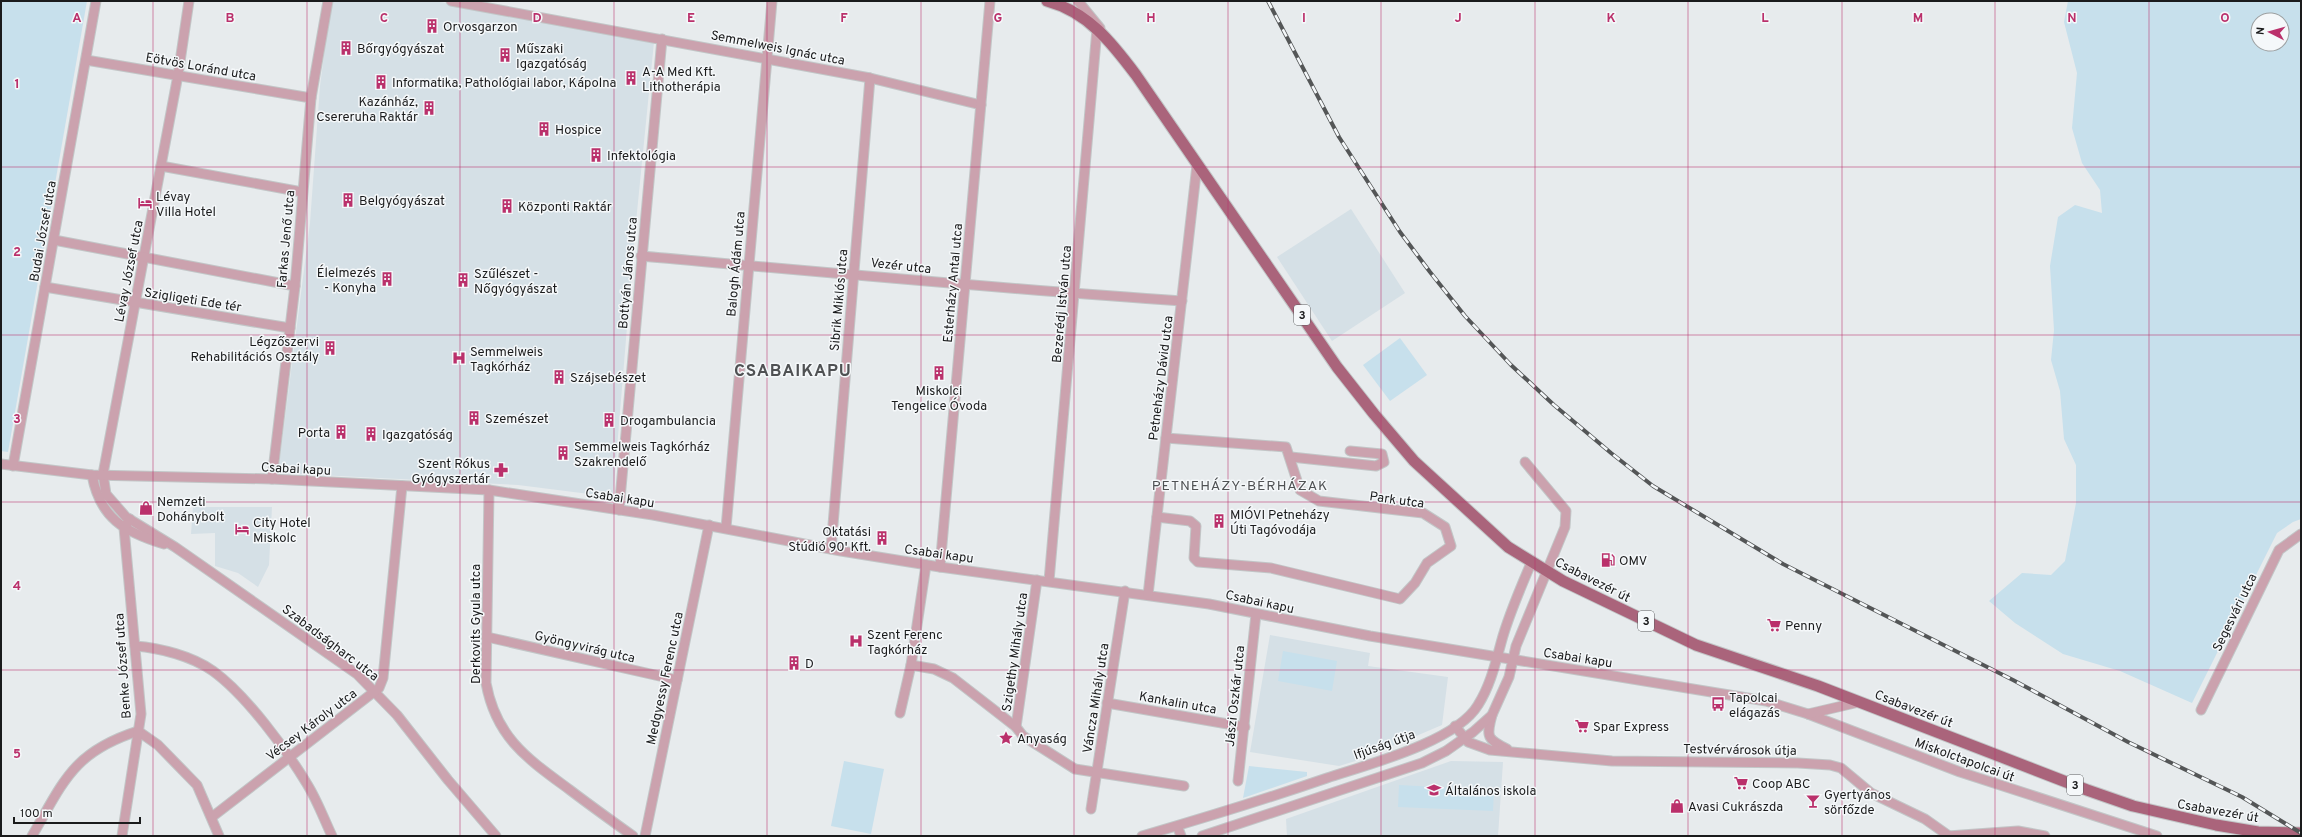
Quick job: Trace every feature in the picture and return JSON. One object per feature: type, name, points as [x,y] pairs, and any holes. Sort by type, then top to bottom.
[{"type":"main road","name":"3","points":[[1047,1],[1068,6],[1107,37],[1136,75],[1337,367],[1374,414],[1419,466],[1508,547],[1532,561]]},
{"type":"main road","name":"Csabavezér út","points":[[1532,561],[1546,571],[1594,596],[1696,645],[1845,696],[2133,806],[2216,825],[2258,832],[2301,834]]},
{"type":"street","name":"Budai József utca","points":[[13,466],[96,1]]},
{"type":"street","name":"Lévay József utca","points":[[104,474],[178,75],[189,1]]},
{"type":"street","name":"Farkas Jenő utca","points":[[272,479],[290,328],[311,98],[328,1]]},
{"type":"street","name":"Semmelweis Ignác utca","points":[[451,1],[486,4],[870,78],[981,105]]},
{"type":"street","name":"Balogh Ádám utca","points":[[726,528],[772,1]]},
{"type":"street","name":"Esterházy Antal utca","points":[[940,567],[990,1]]},
{"type":"street","points":[[1078,1],[1107,37]]},
{"type":"street","name":"Bezerédj István utca","points":[[1049,581],[1097,29]]},
{"type":"street","name":"Bottyán János utca","points":[[619,510],[662,39]]},
{"type":"street","name":"Eötvös Loránd utca","points":[[86,60],[311,98]]},
{"type":"street","name":"Sibrik Miklós utca","points":[[831,549],[870,78]]},
{"type":"street","name":"Petneházy Dávid utca","points":[[1148,595],[1197,165]]},
{"type":"street","points":[[161,166],[302,192]]},
{"type":"street","points":[[54,240],[294,286]]},
{"type":"street","name":"Vezér utca","points":[[641,256],[853,273],[965,285],[1182,301]]},
{"type":"street","name":"Szigligeti Ede tér","points":[[45,288],[290,328]]},
{"type":"street","points":[[1166,438],[1286,447],[1291,457],[1376,466],[1384,462],[1382,454],[1350,451]]},
{"type":"street","name":"Park utca","points":[[1157,517],[1190,521],[1196,526],[1194,558],[1198,562],[1271,568],[1400,599],[1415,583],[1427,563],[1451,546],[1445,527],[1423,513],[1319,501],[1300,490],[1291,457]]},
{"type":"street","points":[[1202,836],[1422,763],[1465,739],[1492,715],[1509,677],[1516,646],[1565,527],[1566,511],[1525,462]]},
{"type":"street","name":"Csabai kapu","points":[[1,464],[92,475],[104,474],[272,479],[489,490],[709,525],[831,549],[926,565],[1125,591],[1209,604],[1370,636],[1766,701]]},
{"type":"street","name":"Szabadságharc utca","points":[[104,474],[106,494],[130,519],[175,547],[357,674],[375,692],[496,836]]},
{"type":"street","name":"Szabadságharc utca","points":[[92,475],[95,491],[101,504],[111,518],[124,528],[149,539],[175,547]]},
{"type":"street","name":"Vécsey Károly utca","points":[[212,817],[379,688],[383,678],[402,486]]},
{"type":"street","name":"Derkovits Gyula utca","points":[[489,490],[486,682],[489,698],[507,735],[528,759],[633,836]]},
{"type":"street","points":[[124,528],[130,519]]},
{"type":"street","name":"Medgyessy Ferenc utca","points":[[645,836],[709,525]]},
{"type":"street","name":"Benke József utca","points":[[122,836],[141,714],[124,528]]},
{"type":"street","name":"Segesvári utca","points":[[2201,710],[2279,550],[2301,534]]},
{"type":"street","name":"Ifjúság útja","points":[[1142,836],[1249,804],[1414,748],[1455,726],[1477,707],[1494,672],[1502,639],[1532,561]]},
{"type":"street","points":[[900,713],[912,665],[926,565]]},
{"type":"street","name":"Szigethy Mihály utca","points":[[1016,727],[1037,580]]},
{"type":"street","name":"Váncza Mihály utca","points":[[1091,809],[1125,591]]},
{"type":"street","name":"Jászi Oszkár utca","points":[[1238,781],[1256,614]]},
{"type":"street","name":"Gyöngyvirág utca","points":[[487,637],[677,680]]},
{"type":"street","points":[[135,646],[160,650],[186,658],[212,670],[230,685],[289,758],[307,784],[332,836]]},
{"type":"street","points":[[912,665],[934,669],[953,678],[1016,727],[1023,736],[1075,769],[1184,786]]},
{"type":"street","points":[[1836,706],[1845,696]]},
{"type":"street","name":"Miskolctapolcai út","points":[[1766,701],[1808,714],[1960,772],[2157,836]]},
{"type":"street","points":[[1808,714],[1836,706],[1859,702]]},
{"type":"street","name":"Kankalin utca","points":[[1107,703],[1245,727]]},
{"type":"street","name":"Testvérvárosok útja","points":[[1492,715],[1488,733],[1490,739],[1493,743],[1510,751]]},
{"type":"street","name":"Testvérvárosok útja","points":[[1455,726],[1465,739],[1483,748],[1510,751],[1612,761],[1798,763],[1830,765],[1841,768],[1871,793],[1925,819],[1949,836],[2018,830],[2045,836]]},
{"type":"street","points":[[32,836],[65,779],[79,762],[104,746],[138,731],[158,745],[198,785],[220,836]]},
{"type":"street","points":[[1151,836],[1179,832],[1202,818]]},
{"type":"shaded area","points":[[1,1],[87,1],[8,452],[1,451]]},
{"type":"shaded area","name":"Semmelweis Tagkórház","points":[[331,1],[435,1],[654,42],[634,242],[613,497],[518,485],[278,473],[310,223],[320,86]]},
{"type":"shaded area","points":[[2068,1],[2301,1],[2301,519],[2293,522],[2277,533],[2192,703],[2120,671],[2063,654],[2015,623],[1989,601],[2022,573],[2051,575],[2065,561],[2076,503],[2076,465],[2064,439],[2060,391],[2051,360],[2054,330],[2050,266],[2058,217],[2075,205],[2102,213],[2100,190],[2082,163],[2072,128],[2077,73],[2064,22]]},
{"type":"shaded area","points":[[1351,209],[1405,293],[1332,341],[1277,257]]},
{"type":"shaded area","points":[[1400,338],[1427,375],[1390,401],[1363,365]]},
{"type":"shaded area","points":[[193,507],[272,507],[269,565],[258,587],[238,573],[215,566],[215,533],[191,534]]},
{"type":"shaded area","points":[[1270,635],[1370,653],[1368,666],[1448,677],[1442,725],[1362,759],[1339,766],[1250,752]]},
{"type":"shaded area","points":[[1283,651],[1337,661],[1332,691],[1278,681]]},
{"type":"shaded area","points":[[844,761],[884,769],[871,834],[831,826]]},
{"type":"shaded area","name":"Általános iskola","points":[[1451,761],[1503,762],[1498,836],[1287,836],[1286,819]]},
{"type":"shaded area","points":[[1249,766],[1307,772],[1307,776],[1243,798]]},
{"type":"shaded area","points":[[1399,785],[1494,790],[1493,811],[1398,807]]},
{"type":"railway","points":[[1268,1],[1339,137],[1400,232],[1430,272],[1465,316],[1511,365],[1554,405],[1611,453],[1653,486],[1783,564],[2013,680],[2128,742],[2242,797],[2301,833]]},
{"type":"place","name":"Orvosgarzon","points":[[432,26]]},
{"type":"place","name":"Bőrgyógyászat","points":[[346,48]]},
{"type":"place","name":"Műszaki Igazgatóság","points":[[505,55]]},
{"type":"place","name":"A-A Med Kft. Lithotherápia","points":[[631,78]]},
{"type":"place","name":"Informatika, Pathológiai labor, Kápolna","points":[[381,82]]},
{"type":"place","name":"Kazánház, Csereruha Raktár","points":[[429,108]]},
{"type":"place","name":"Hospice","points":[[544,129]]},
{"type":"place","name":"Infektológia","points":[[596,155]]},
{"type":"place","name":"Belgyógyászat","points":[[348,200]]},
{"type":"place","name":"Lévay Villa Hotel","points":[[145,203]]},
{"type":"place","name":"Központi Raktár","points":[[507,206]]},
{"type":"place","name":"Élelmezés - Konyha","points":[[387,279]]},
{"type":"place","name":"Szűlészet - Nőgyógyászat","points":[[463,280]]},
{"type":"place","name":"Légzőszervi Rehabilitációs Osztály","points":[[330,348]]},
{"type":"place","name":"Semmelweis Tagkórház","points":[[459,358]]},
{"type":"place","name":"Miskolci Tengelice Óvoda","points":[[939,373]]},
{"type":"place","name":"Szájsebészet","points":[[559,377]]},
{"type":"place","name":"Szemészet","points":[[474,418]]},
{"type":"place","name":"Drogambulancia","points":[[609,420]]},
{"type":"place","name":"Porta","points":[[341,432]]},
{"type":"place","name":"Igazgatóság","points":[[371,434]]},
{"type":"place","name":"Semmelweis Tagkórház Szakrendelő","points":[[563,453]]},
{"type":"place","name":"Szent Rókus Gyógyszertár","points":[[501,470]]},
{"type":"place","name":"Nemzeti Dohánybolt","points":[[146,508]]},
{"type":"place","name":"MIÓVI Petneházy Úti Tagóvodája","points":[[1219,521]]},
{"type":"place","name":"City Hotel Miskolc","points":[[242,529]]},
{"type":"place","name":"Oktatási Stúdió 90' Kft.","points":[[882,538]]},
{"type":"place","name":"OMV","points":[[1608,560]]},
{"type":"place","name":"Penny","points":[[1774,625]]},
{"type":"place","name":"Szent Ferenc Tagkórház","points":[[856,641]]},
{"type":"place","name":"D","points":[[794,663]]},
{"type":"place","name":"Tapolcai elágazás","points":[[1718,704]]},
{"type":"place","name":"Spar Express","points":[[1582,726]]},
{"type":"place","name":"Anyaság","points":[[1006,738]]},
{"type":"place","name":"Coop ABC","points":[[1741,783]]},
{"type":"place","name":"Általános iskola","points":[[1434,790]]},
{"type":"place","name":"Gyertyános sörfőzde","points":[[1813,801]]},
{"type":"place","name":"Avasi Cukrászda","points":[[1677,806]]},
{"type":"district","name":"CSABAIKAPU","points":[[793,370]]},
{"type":"district","name":"PETNEHÁZY-BÉRHÁZAK","points":[[1240,485]]}]
